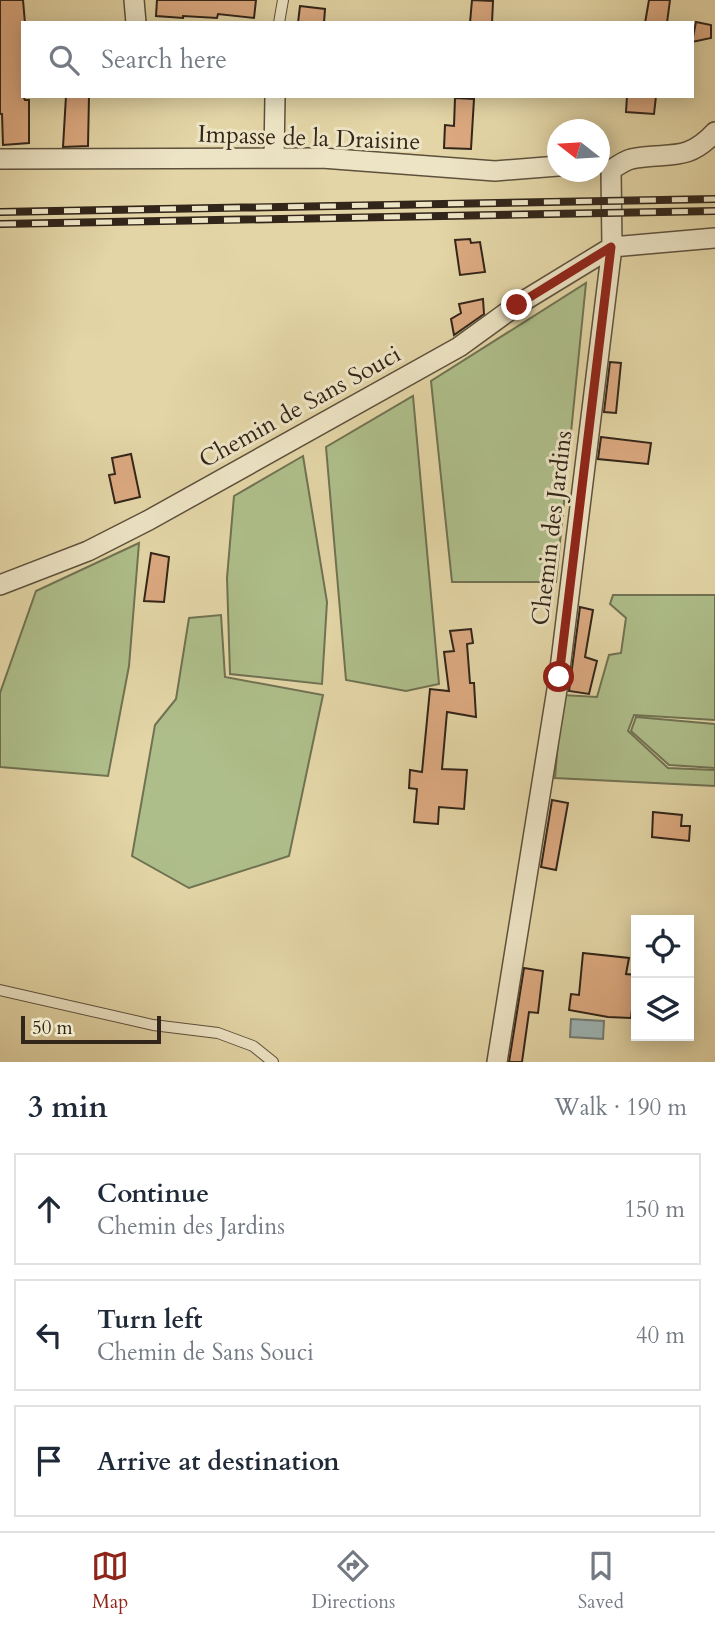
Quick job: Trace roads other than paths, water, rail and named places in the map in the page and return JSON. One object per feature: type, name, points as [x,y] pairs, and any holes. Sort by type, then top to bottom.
[{"type":"street","points":[[134,0],[136,21]]},
{"type":"street","points":[[274,158],[275,98]]},
{"type":"street","points":[[610,167],[630,159],[670,156],[701,147],[715,132]]},
{"type":"street","name":"Impasse de la Draisine","points":[[0,159],[322,158],[495,171],[547,167]]},
{"type":"street","name":"Chemin des Jardins","points":[[497,1062],[559,677],[611,247],[606,182]]},
{"type":"street","points":[[611,247],[715,238]]},
{"type":"street","name":"Chemin de Sans Souci","points":[[0,585],[88,551],[149,520],[458,347],[517,305],[611,247]]},
{"type":"lane","points":[[279,21],[283,0]]},
{"type":"lane","points":[[0,990],[153,1025],[218,1033],[253,1046],[273,1062]]},
{"type":"water","points":[[571,1019],[604,1021],[603,1039],[570,1037]]},
{"type":"railway","points":[[0,212],[715,199]]},
{"type":"railway","points":[[0,224],[715,211]]}]
